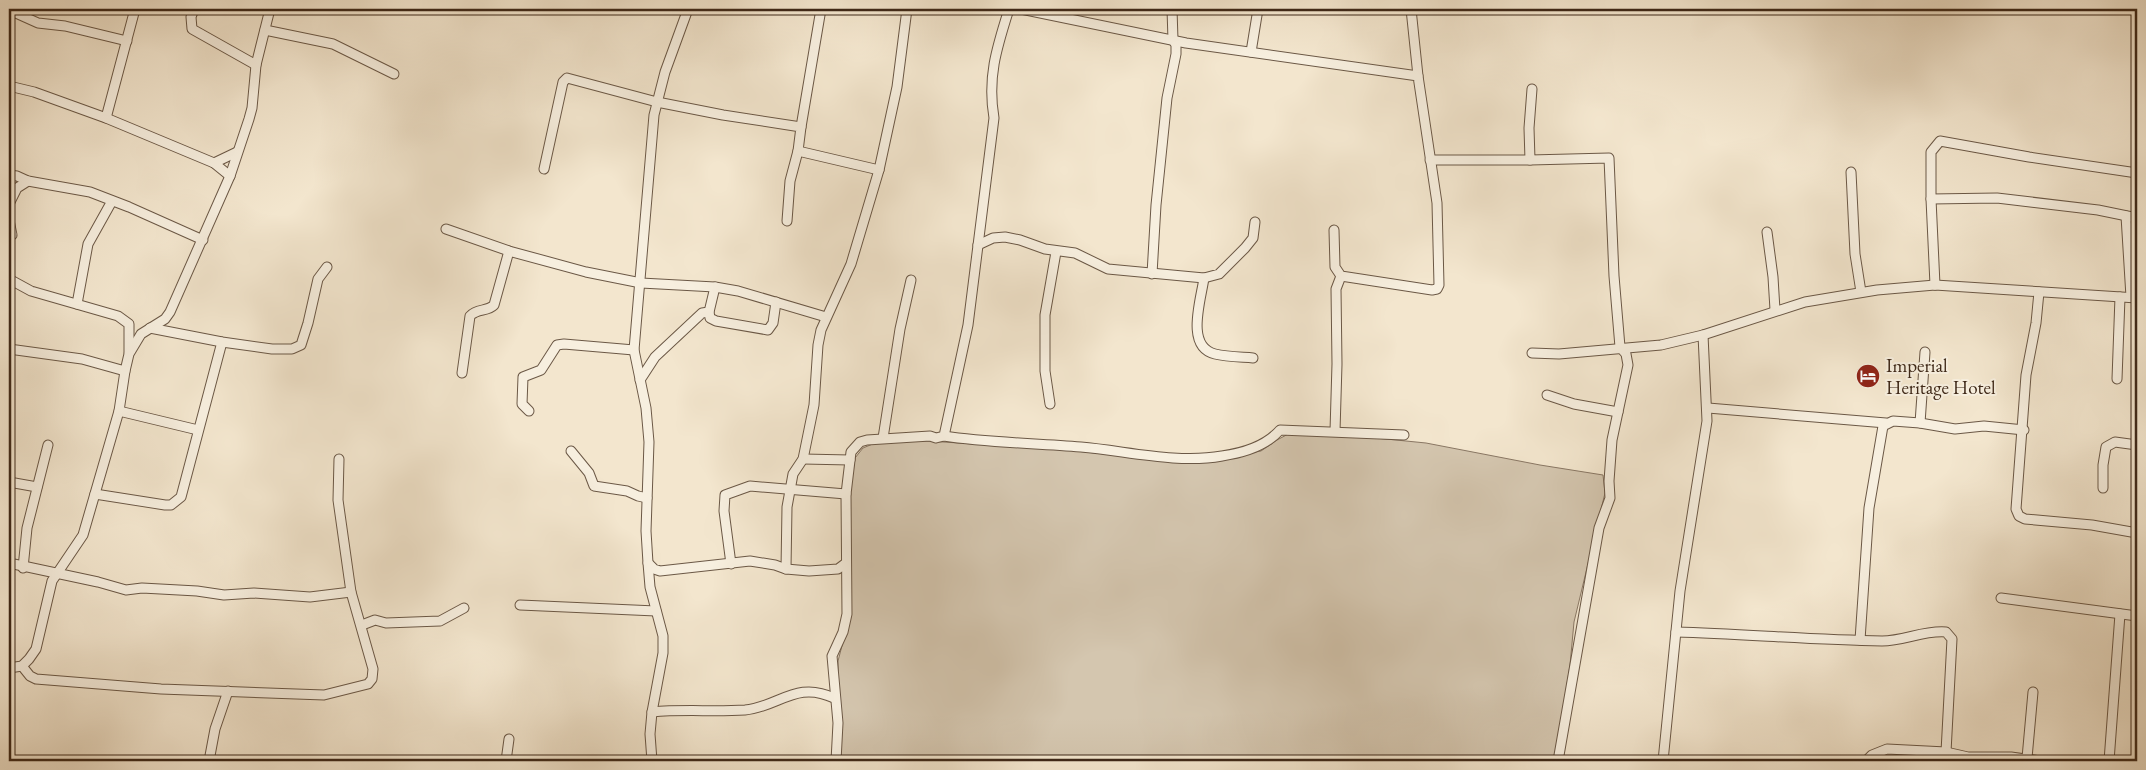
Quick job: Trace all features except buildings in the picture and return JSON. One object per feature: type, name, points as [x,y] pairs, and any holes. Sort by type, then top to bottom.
[{"type":"street","points":[[106,118],[135,9]]},
{"type":"street","points":[[194,9],[191,17],[192,29],[256,65]]},
{"type":"street","points":[[129,354],[136,340],[150,328],[165,319],[170,312],[230,176],[252,108],[256,65],[270,9]]},
{"type":"street","points":[[652,761],[650,734],[652,712],[663,653],[663,636],[656,611],[648,563],[646,532],[649,442],[646,408],[634,350],[641,283],[650,150],[657,102],[665,72],[688,9]]},
{"type":"street","points":[[787,221],[790,181],[798,151],[821,9]]},
{"type":"street","points":[[786,569],[788,507],[793,474],[803,459],[814,405],[818,345],[826,317],[851,264],[879,170],[897,87],[907,9]]},
{"type":"street","points":[[944,436],[968,325],[994,118],[990,85],[993,66],[1009,9]]},
{"type":"street","points":[[1021,9],[1173,40],[1418,76]]},
{"type":"street","points":[[1152,274],[1156,206],[1167,98],[1176,54],[1176,45],[1173,40],[1172,9]]},
{"type":"street","points":[[1251,52],[1258,9]]},
{"type":"street","points":[[1334,230],[1335,267],[1341,276],[1432,290],[1437,289],[1439,285],[1437,209],[1418,76],[1411,9]]},
{"type":"street","points":[[9,10],[38,24],[65,26],[127,41]]},
{"type":"street","points":[[266,30],[333,44],[394,74]]},
{"type":"street","points":[[544,168],[563,82],[567,78],[657,102],[723,116],[801,127]]},
{"type":"street","points":[[9,86],[34,92],[106,118],[214,163],[230,176]]},
{"type":"street","points":[[1530,160],[1529,128],[1532,90]]},
{"type":"street","points":[[1935,285],[1931,152],[1940,141],[2029,157],[2137,172]]},
{"type":"street","points":[[798,151],[879,170]]},
{"type":"street","points":[[214,163],[237,152]]},
{"type":"street","points":[[1430,160],[1609,158],[1614,276],[1620,347],[1626,354],[1628,365],[1612,440],[1608,481],[1610,498],[1599,528],[1558,761]]},
{"type":"street","points":[[1851,172],[1855,254],[1861,292]]},
{"type":"street","points":[[9,175],[18,176],[28,181],[76,188],[112,201],[203,240]]},
{"type":"street","points":[[9,204],[17,188],[28,181]]},
{"type":"street","points":[[1931,199],[1997,198],[2098,210],[2137,218]]},
{"type":"street","points":[[77,304],[88,244],[112,201]]},
{"type":"street","points":[[1532,353],[1559,354],[1620,347],[1661,345],[1703,335],[1804,302],[1904,286],[1935,285],[2134,298],[2126,216]]},
{"type":"street","points":[[9,220],[12,235],[9,237]]},
{"type":"street","points":[[978,245],[993,238],[1005,237],[1056,252],[1075,254],[1108,269],[1204,278],[1219,274],[1245,248],[1253,238],[1255,222]]},
{"type":"street","points":[[446,229],[509,251],[586,272],[641,283],[715,287],[826,317]]},
{"type":"street","points":[[1766,232],[1773,277],[1775,310]]},
{"type":"street","points":[[462,373],[470,316],[474,312],[490,309],[494,306],[509,251]]},
{"type":"street","points":[[1050,404],[1046,371],[1045,315],[1056,252]]},
{"type":"street","points":[[150,328],[222,342],[272,349],[292,349],[301,344],[318,279],[327,267]]},
{"type":"street","points":[[1335,431],[1338,364],[1336,289],[1341,276]]},
{"type":"street","points":[[1204,278],[1197,326],[1197,337],[1201,346],[1208,352],[1216,355],[1253,358]]},
{"type":"street","points":[[9,279],[31,291],[115,315],[129,324],[129,354],[119,411],[82,535],[76,548],[57,573],[48,595],[44,621],[36,649],[29,660],[22,666],[9,668]]},
{"type":"street","points":[[883,438],[900,329],[911,280]]},
{"type":"street","points":[[715,287],[709,312],[710,318],[716,321],[768,330],[773,323],[776,302]]},
{"type":"street","points":[[2039,292],[2036,322],[2026,375],[2024,430],[2016,509],[2019,516],[2025,518],[2092,524],[2137,533]]},
{"type":"street","points":[[2117,379],[2120,297]]},
{"type":"street","points":[[640,380],[655,357],[702,313],[709,312]]},
{"type":"street","points":[[1663,761],[1680,591],[1708,408],[1703,335]]},
{"type":"street","points":[[95,494],[165,505],[177,502],[181,497],[222,342]]},
{"type":"street","points":[[529,411],[522,404],[523,377],[541,370],[557,345],[634,350]]},
{"type":"street","points":[[9,348],[82,359],[125,371]]},
{"type":"street","points":[[1920,423],[1925,352]]},
{"type":"street","points":[[1547,395],[1574,404],[1618,412]]},
{"type":"street","points":[[1708,408],[1886,423],[1893,421],[1920,423],[1955,429],[1984,426],[2024,430]]},
{"type":"street","points":[[119,411],[198,430]]},
{"type":"street","points":[[1860,640],[1869,508],[1881,432],[1886,423]]},
{"type":"street","points":[[836,761],[838,722],[834,698],[832,656],[843,632],[847,614],[846,494],[851,452],[860,442],[883,438],[930,436],[936,438],[944,436],[1042,443],[1174,457],[1209,458],[1255,447],[1272,439],[1280,430],[1404,435]]},
{"type":"street","points":[[2103,488],[2103,465],[2106,448],[2115,442],[2137,445]]},
{"type":"street","points":[[23,568],[27,528],[48,445]]},
{"type":"street","points":[[571,451],[589,473],[594,486],[647,498]]},
{"type":"street","points":[[22,666],[30,676],[36,679],[161,689],[324,695],[368,684],[372,679],[373,669],[362,625],[351,592],[338,500],[339,459]]},
{"type":"street","points":[[803,459],[850,460]]},
{"type":"street","points":[[9,482],[37,487]]},
{"type":"street","points":[[731,564],[724,511],[725,495],[750,486],[791,491],[846,494]]},
{"type":"street","points":[[648,563],[654,569],[660,571],[715,564],[731,564],[737,561],[750,561],[786,569],[829,570],[838,568],[846,563]]},
{"type":"street","points":[[9,563],[23,568],[57,573],[126,590],[142,588],[197,591],[224,595],[254,594],[310,597],[351,592]]},
{"type":"street","points":[[2001,598],[2137,616]]},
{"type":"street","points":[[520,606],[656,611]]},
{"type":"street","points":[[362,625],[375,620],[386,622],[440,621],[464,608]]},
{"type":"street","points":[[2109,761],[2120,614]]},
{"type":"street","points":[[1676,632],[1860,640],[1900,640],[1936,631],[1946,632],[1952,639],[1946,752]]},
{"type":"street","points":[[209,761],[215,729],[228,691]]},
{"type":"street","points":[[652,712],[745,710],[758,708],[789,694],[805,692],[819,692],[834,698]]},
{"type":"street","points":[[2027,758],[2033,692]]},
{"type":"street","points":[[506,761],[509,739]]},
{"type":"street","points":[[1866,761],[1872,755],[1887,749],[1924,753],[1946,752],[1968,757],[2027,758],[2040,761]]},
{"type":"shaded area","points":[[1292,432],[1426,443],[1603,475],[1605,493],[1574,622],[1570,665],[1555,761],[839,761],[838,661],[849,619],[849,498],[855,458],[863,448],[880,441],[928,441],[1066,450],[1194,463],[1261,451]]},
{"type":"place","name":"Imperial Heritage Hotel","points":[[1868,376]]}]
